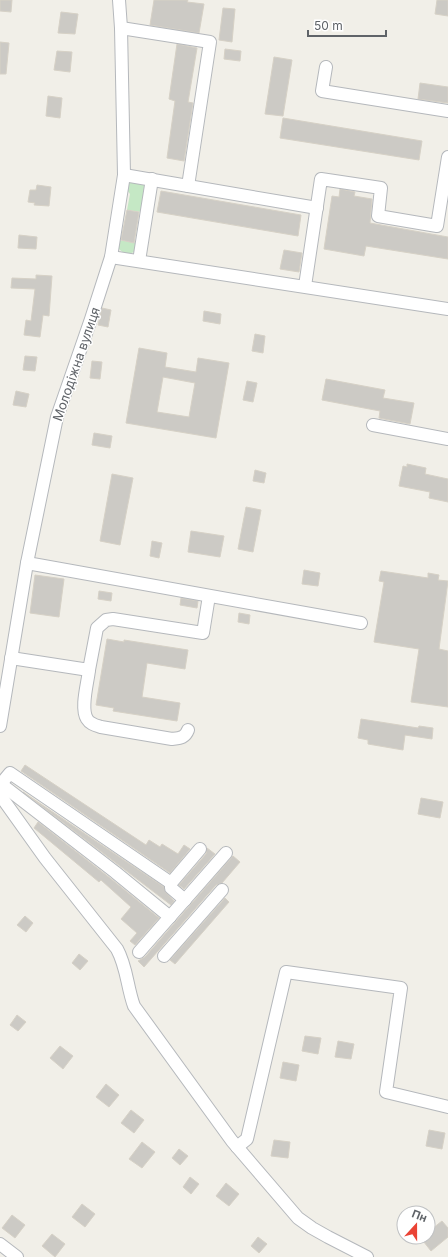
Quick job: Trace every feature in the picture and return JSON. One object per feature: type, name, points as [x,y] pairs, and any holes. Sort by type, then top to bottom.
[{"type":"street","name":"Молодіжна вулиця","points":[[0,726],[27,563],[57,417],[92,319],[111,257],[124,175],[122,28],[119,0]]},
{"type":"street","points":[[122,28],[210,42],[188,186]]},
{"type":"street","points":[[326,67],[322,91],[448,111]]},
{"type":"street","points":[[305,286],[321,179],[382,188],[378,216],[437,226],[448,157]]},
{"type":"street","points":[[124,175],[317,208]]},
{"type":"street","points":[[139,261],[152,179]]},
{"type":"street","points":[[111,257],[305,286],[448,310]]},
{"type":"street","points":[[373,425],[448,439]]},
{"type":"street","points":[[27,563],[361,623]]},
{"type":"street","points":[[188,730],[186,735],[180,738],[172,739],[101,727],[92,724],[86,718],[84,710],[89,670],[97,628],[106,620],[113,619],[203,633],[209,596]]},
{"type":"street","points":[[11,658],[89,670]]},
{"type":"street","points":[[0,788],[10,773],[171,884],[171,888],[185,900]]},
{"type":"street","points":[[0,788],[115,872],[188,928]]},
{"type":"street","points":[[0,788],[45,858],[117,949],[123,960],[129,993],[134,1006],[237,1147],[298,1218],[312,1228],[367,1257]]},
{"type":"street","points":[[171,884],[200,849]]},
{"type":"street","points":[[139,952],[226,853]]},
{"type":"street","points":[[153,935],[167,953],[222,890]]},
{"type":"street","points":[[237,1147],[247,1139],[286,972],[401,988],[386,1092],[448,1107]]},
{"type":"street","points":[[0,1244],[17,1257]]},
{"type":"green space","points":[[129,182],[146,184],[142,212],[127,210],[130,194],[127,190]]},
{"type":"green space","points":[[118,240],[137,243],[134,252],[126,254],[122,252],[119,249]]},
{"type":"building","points":[[0,0],[12,0],[11,12],[0,11]]},
{"type":"building","points":[[154,0],[188,0],[187,2],[204,4],[199,33],[150,25]]},
{"type":"building","points":[[437,0],[448,0],[448,16],[435,14]]},
{"type":"building","points":[[223,8],[235,9],[232,42],[219,40]]},
{"type":"building","points":[[61,12],[78,14],[75,34],[58,33]]},
{"type":"building","points":[[0,42],[9,43],[6,74],[0,74]]},
{"type":"building","points":[[177,44],[197,48],[188,102],[193,103],[184,161],[167,158],[175,101],[169,99]]},
{"type":"building","points":[[225,49],[241,51],[240,61],[224,59]]},
{"type":"building","points":[[57,51],[72,52],[70,72],[54,70]]},
{"type":"building","points":[[274,57],[292,60],[283,116],[265,114]]},
{"type":"building","points":[[420,83],[448,87],[448,103],[418,99]]},
{"type":"building","points":[[48,96],[62,98],[60,118],[46,116]]},
{"type":"building","points":[[283,118],[422,141],[419,160],[280,138]]},
{"type":"building","points":[[37,185],[51,187],[49,206],[34,205],[35,203],[28,202],[30,190],[36,190]]},
{"type":"building","points":[[340,189],[355,192],[354,196],[372,199],[370,223],[448,237],[448,259],[366,246],[364,256],[324,249],[332,196],[339,197]]},
{"type":"building","points":[[161,191],[301,215],[298,236],[157,212]]},
{"type":"building","points":[[127,210],[139,212],[134,243],[121,240]]},
{"type":"building","points":[[19,235],[37,237],[36,249],[18,248]]},
{"type":"building","points":[[284,250],[302,253],[299,272],[280,269]]},
{"type":"building","points":[[36,275],[52,276],[49,316],[43,315],[40,337],[24,335],[26,320],[31,321],[35,289],[11,288],[12,278],[36,279]]},
{"type":"building","points":[[102,308],[111,310],[108,327],[98,325]]},
{"type":"building","points":[[204,311],[221,314],[220,324],[203,321]]},
{"type":"building","points":[[255,334],[265,336],[263,353],[252,351]]},
{"type":"building","points":[[139,348],[167,353],[165,367],[196,372],[198,358],[229,363],[216,438],[126,423]],"holes":[[[163,377],[195,383],[189,417],[157,412]]]},
{"type":"building","points":[[25,356],[37,357],[35,371],[23,370]]},
{"type":"building","points":[[92,361],[102,362],[100,379],[90,378]]},
{"type":"building","points":[[326,379],[385,390],[383,398],[414,403],[410,424],[379,418],[380,411],[322,400]]},
{"type":"building","points":[[247,381],[257,383],[253,402],[243,400]]},
{"type":"building","points":[[16,391],[29,394],[26,407],[13,405]]},
{"type":"building","points":[[94,433],[112,436],[110,448],[92,445]]},
{"type":"building","points":[[407,464],[426,468],[425,474],[448,479],[448,502],[429,498],[430,492],[399,486],[403,466],[407,467]]},
{"type":"building","points":[[255,470],[266,473],[264,483],[253,481]]},
{"type":"building","points":[[112,474],[133,478],[120,545],[100,541]]},
{"type":"building","points":[[246,507],[261,510],[253,552],[238,549]]},
{"type":"building","points":[[191,531],[224,536],[220,557],[188,552]]},
{"type":"building","points":[[152,541],[162,543],[159,558],[150,556]]},
{"type":"building","points":[[304,570],[320,573],[318,586],[302,584]]},
{"type":"building","points":[[381,571],[428,578],[428,573],[439,575],[438,580],[448,581],[439,649],[448,651],[448,707],[411,702],[419,649],[374,642],[384,582],[379,581]]},
{"type":"building","points":[[35,575],[64,579],[59,617],[30,613]]},
{"type":"building","points":[[99,591],[112,593],[111,601],[98,599]]},
{"type":"building","points":[[181,598],[198,601],[197,608],[180,605]]},
{"type":"building","points":[[239,613],[250,615],[249,624],[238,622]]},
{"type":"building","points":[[107,639],[124,642],[124,640],[188,650],[185,669],[147,663],[142,697],[180,703],[177,721],[113,711],[114,708],[96,705]]},
{"type":"building","points":[[361,719],[418,728],[419,726],[433,728],[432,739],[405,735],[403,750],[368,744],[368,740],[358,738]]},
{"type":"building","points":[[25,765],[146,845],[149,840],[160,847],[162,844],[178,854],[184,845],[190,849],[170,873],[21,771]]},
{"type":"building","points":[[23,792],[164,887],[166,893],[174,901],[171,905]]},
{"type":"building","points":[[421,798],[443,802],[440,818],[418,814]]},
{"type":"building","points":[[38,822],[159,918],[135,945],[130,941],[137,933],[121,919],[131,907],[101,880],[99,882],[34,828]]},
{"type":"building","points":[[207,848],[215,854],[184,889],[179,885],[206,854]]},
{"type":"building","points":[[233,856],[240,862],[222,883],[216,885],[144,967],[138,961],[145,957]]},
{"type":"building","points":[[225,898],[229,902],[175,964],[170,960]]},
{"type":"building","points":[[25,916],[33,923],[26,932],[17,925]]},
{"type":"building","points":[[79,954],[88,961],[80,970],[72,963]]},
{"type":"building","points":[[17,1015],[26,1022],[18,1031],[10,1025]]},
{"type":"building","points":[[305,1036],[321,1038],[318,1054],[302,1051]]},
{"type":"building","points":[[338,1041],[354,1044],[351,1059],[335,1057]]},
{"type":"building","points":[[60,1046],[73,1056],[63,1069],[50,1058]]},
{"type":"building","points":[[283,1062],[299,1065],[296,1081],[280,1078]]},
{"type":"building","points":[[106,1084],[119,1095],[109,1107],[96,1097]]},
{"type":"building","points":[[131,1110],[144,1120],[134,1133],[121,1123]]},
{"type":"building","points":[[429,1130],[445,1133],[442,1149],[426,1146]]},
{"type":"building","points":[[274,1140],[290,1142],[288,1158],[271,1156]]},
{"type":"building","points":[[142,1142],[155,1152],[142,1168],[129,1159]]},
{"type":"building","points":[[179,1149],[188,1156],[180,1165],[172,1158]]},
{"type":"building","points":[[190,1177],[199,1184],[191,1194],[183,1187]]},
{"type":"building","points":[[226,1183],[239,1194],[229,1206],[216,1196]]},
{"type":"building","points":[[82,1204],[95,1214],[85,1227],[72,1217]]},
{"type":"building","points":[[12,1215],[25,1225],[15,1238],[2,1228]]},
{"type":"building","points":[[442,1221],[448,1228],[448,1237],[431,1251],[426,1245],[436,1245],[436,1226]]},
{"type":"building","points":[[52,1234],[65,1244],[55,1257],[42,1246]]},
{"type":"building","points":[[258,1237],[267,1244],[259,1253],[251,1246]]}]
